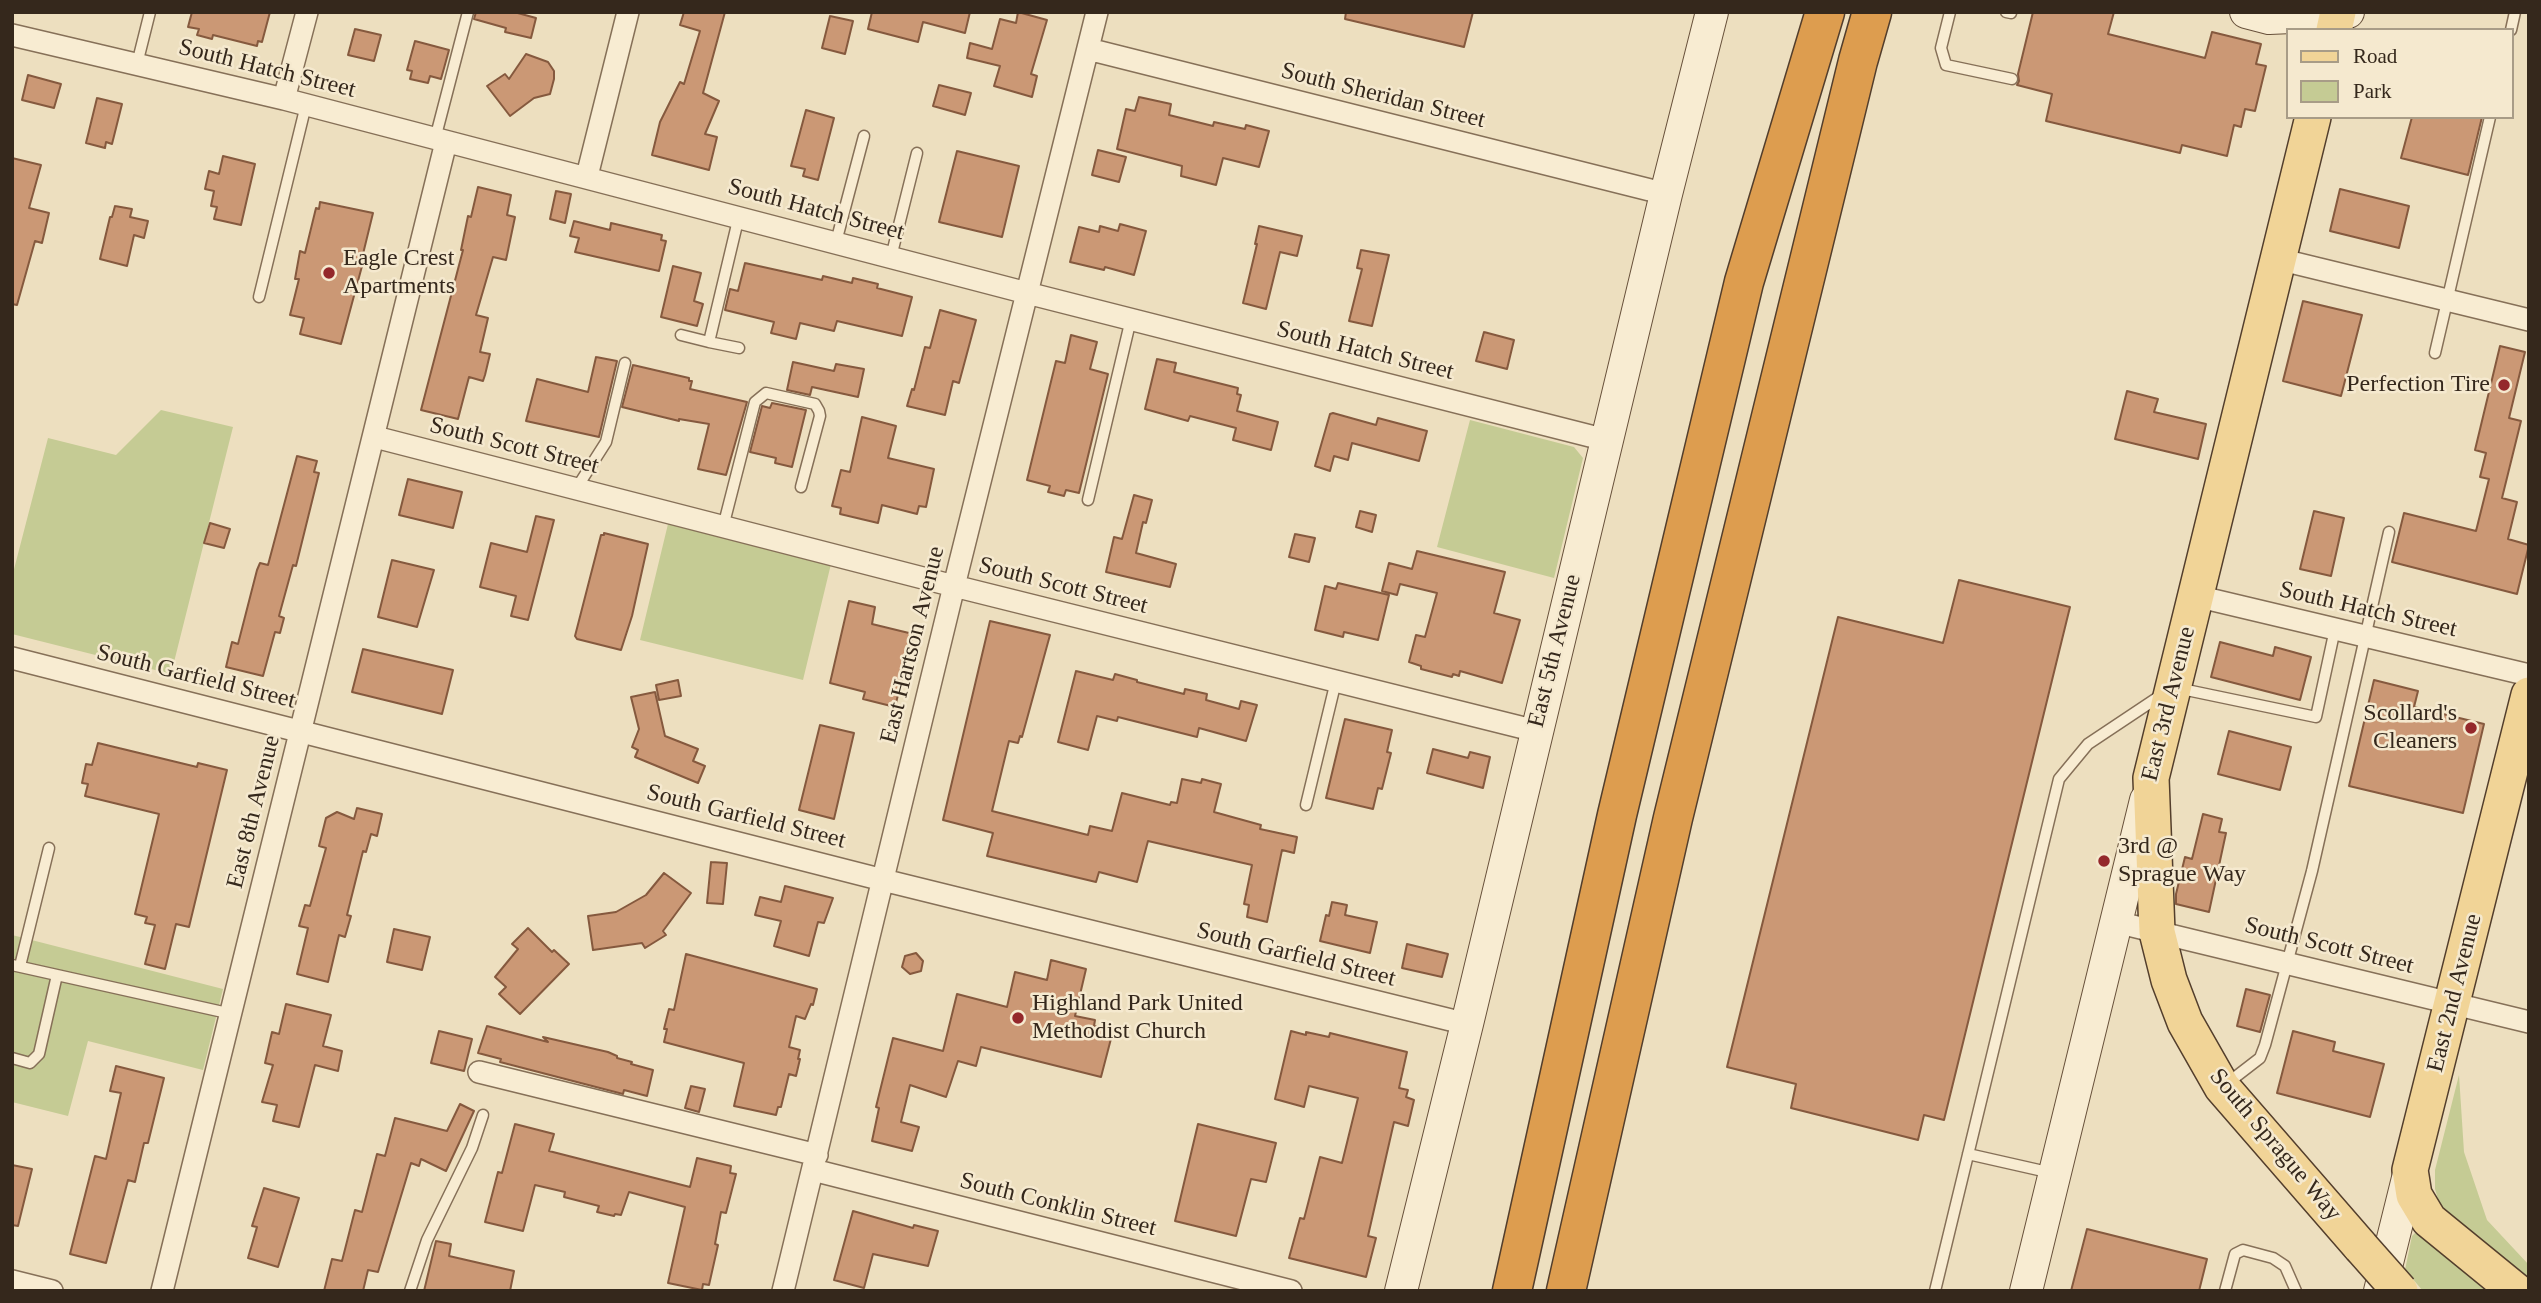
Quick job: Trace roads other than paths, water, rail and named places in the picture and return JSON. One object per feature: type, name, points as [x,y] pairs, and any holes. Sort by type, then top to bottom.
[{"type":"highway","points":[[1512,1291],[1617,815],[1744,282],[1825,12]]},
{"type":"highway","points":[[1566,1291],[1673,818],[1804,278],[1872,12]]},
{"type":"highway","points":[[1489,1291],[1617,815]]},
{"type":"highway","points":[[1587,1291],[1673,818]]},
{"type":"main road","name":"East 3rd Avenue","points":[[2151,778],[2312,119]]},
{"type":"main road","name":"East 2nd Avenue","points":[[2410,1170],[2529,695]]},
{"type":"main road","name":"South Sprague Way","points":[[2151,778],[2157,932],[2169,980],[2185,1022],[2222,1087],[2400,1291]]},
{"type":"main road","points":[[2410,1170],[2414,1195],[2429,1220],[2516,1291]]},
{"type":"street","points":[[284,99],[307,12]]},
{"type":"street","points":[[587,176],[628,12]]},
{"type":"street","name":"East Hartson Avenue","points":[[783,1291],[1097,12]]},
{"type":"street","name":"East 5th Avenue","points":[[1401,1291],[1712,12]]},
{"type":"street","points":[[2246,12],[2269,18],[2339,17]]},
{"type":"street","name":"South Hatch Street","points":[[12,34],[284,99],[587,176],[1027,293],[1606,440]]},
{"type":"street","name":"South Sheridan Street","points":[[1088,49],[1666,194]]},
{"type":"street","name":"East 8th Avenue","points":[[162,1291],[375,437],[441,140]]},
{"type":"street","points":[[2278,260],[2529,320]]},
{"type":"street","name":"South Scott Street","points":[[375,437],[954,586],[1536,731]]},
{"type":"street","name":"South Hatch Street","points":[[2196,596],[2529,675]]},
{"type":"street","name":"South Garfield Street","points":[[12,658],[883,880],[1467,1024]]},
{"type":"street","name":"East 3rd Avenue","points":[[2026,1291],[2151,778]]},
{"type":"street","name":"South Scott Street","points":[[2116,922],[2529,1023]]},
{"type":"street","name":"South Conklin Street","points":[[480,1072],[1291,1291]]},
{"type":"street","name":"East 2nd Avenue","points":[[2380,1291],[2410,1170]]},
{"type":"street","points":[[12,1281],[52,1291]]},
{"type":"lane","points":[[137,64],[150,12]]},
{"type":"lane","points":[[441,140],[467,12]]},
{"type":"lane","points":[[1950,12],[1941,48],[1946,65],[2012,79]]},
{"type":"lane","points":[[259,297],[306,105]]},
{"type":"lane","points":[[2435,353],[2490,119]]},
{"type":"lane","points":[[836,243],[864,136]]},
{"type":"lane","points":[[891,257],[918,153]]},
{"type":"lane","points":[[709,342],[738,216]]},
{"type":"lane","points":[[1088,500],[1131,319]]},
{"type":"lane","points":[[681,335],[739,348]]},
{"type":"lane","points":[[576,489],[606,442],[625,363]]},
{"type":"lane","points":[[723,527],[755,402],[766,393],[816,404],[819,411],[820,416],[801,487]]},
{"type":"lane","points":[[2222,1087],[2262,1054],[2312,871],[2389,532]]},
{"type":"lane","points":[[1935,1291],[2059,779],[2088,744],[2173,687],[2316,717],[2335,629]]},
{"type":"lane","points":[[1306,805],[1336,681]]},
{"type":"lane","points":[[49,849],[16,965],[232,1014]]},
{"type":"lane","points":[[12,1058],[30,1063],[39,1054],[57,975]]},
{"type":"lane","points":[[410,1291],[427,1240],[472,1149],[483,1115]]},
{"type":"lane","points":[[1968,1154],[2055,1174]]},
{"type":"lane","points":[[2225,1291],[2235,1254],[2243,1250],[2273,1258],[2285,1266],[2296,1291]]},
{"type":"place","name":"Eagle Crest Apartments","points":[[329,273]]},
{"type":"place","name":"Perfection Tire","points":[[2504,385]]},
{"type":"place","name":"Scollard's Cleaners","points":[[2471,728]]},
{"type":"place","name":"3rd @ Sprague Way","points":[[2104,861]]},
{"type":"place","name":"Highland Park United Methodist Church","points":[[1018,1018]]}]
